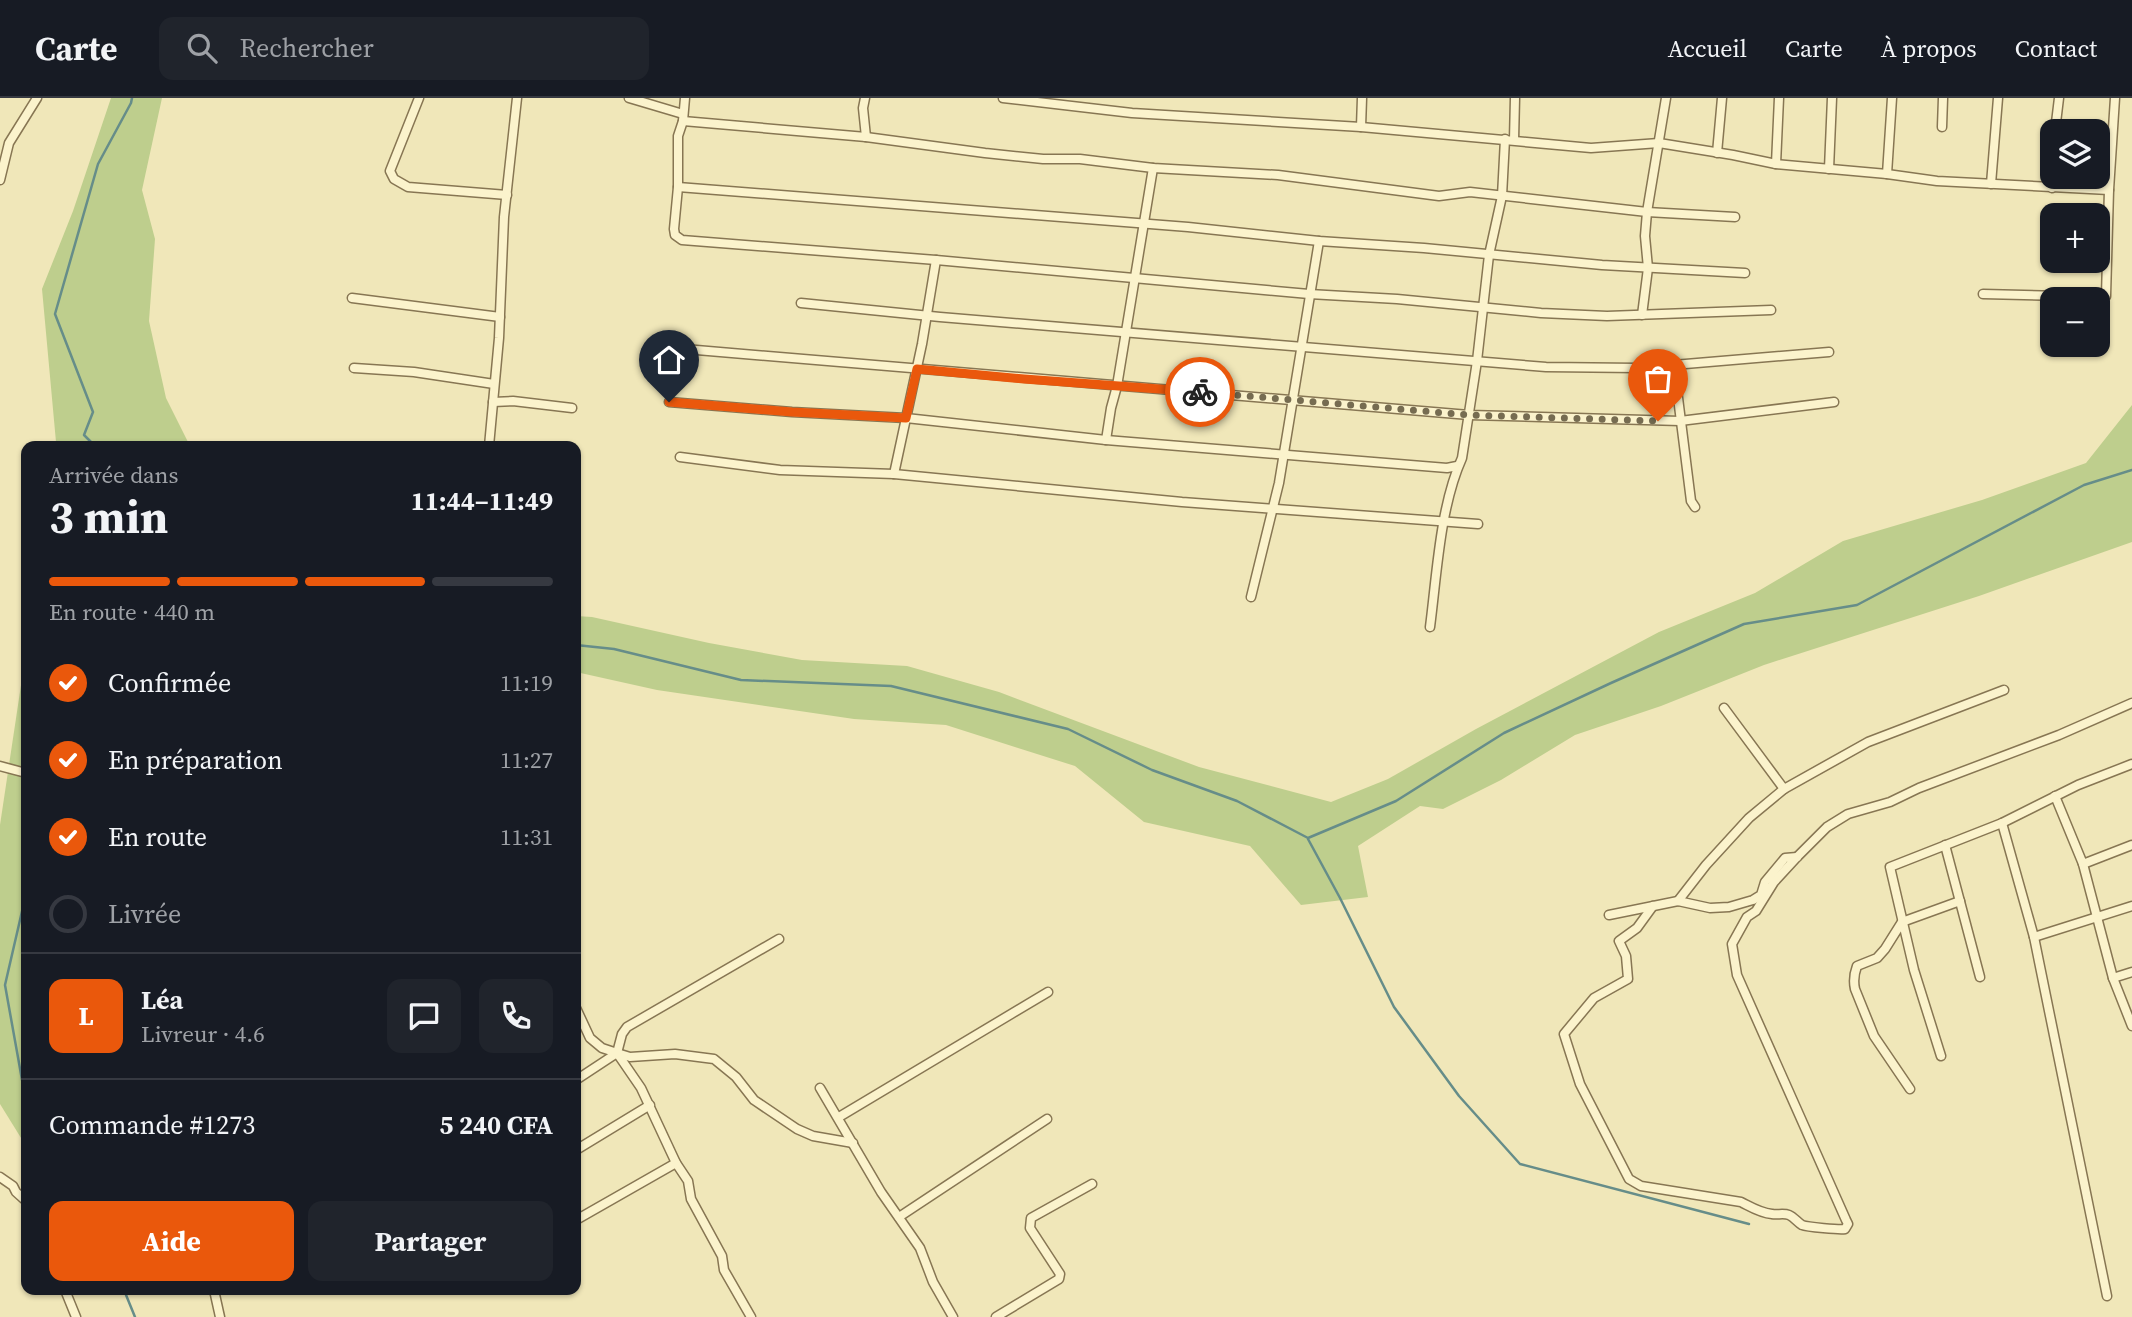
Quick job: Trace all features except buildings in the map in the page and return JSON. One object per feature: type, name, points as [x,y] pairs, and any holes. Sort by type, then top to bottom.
[{"type":"street","points":[[0,180],[9,143],[37,98]]},
{"type":"street","points":[[419,98],[390,171],[394,179],[408,187],[507,195]]},
{"type":"street","points":[[489,441],[507,195],[517,98]]},
{"type":"street","points":[[629,98],[683,117],[985,153],[1043,159],[1080,159],[1153,168],[1278,175],[1439,196],[1470,192],[1647,212],[1735,217]]},
{"type":"street","points":[[685,98],[678,136],[678,187],[674,229],[674,235],[682,240],[1541,313],[1606,316],[1771,310]]},
{"type":"street","points":[[865,98],[863,108],[866,137]]},
{"type":"street","points":[[1003,98],[1054,100],[1132,113],[1361,127],[1591,148],[1659,143],[1776,164],[1937,181],[2040,187]]},
{"type":"street","points":[[1361,127],[1362,98]]},
{"type":"street","points":[[1430,627],[1445,522],[1457,466],[1462,458],[1469,415],[1489,255],[1502,196],[1515,98]]},
{"type":"street","points":[[1642,315],[1647,268],[1647,212],[1666,98]]},
{"type":"street","points":[[1717,153],[1722,98]]},
{"type":"street","points":[[1776,164],[1779,98]]},
{"type":"street","points":[[1829,169],[1832,98]]},
{"type":"street","points":[[1887,174],[1892,98]]},
{"type":"street","points":[[1942,127],[1943,98]]},
{"type":"street","points":[[1991,184],[1998,98]]},
{"type":"street","points":[[2056,119],[2059,98]]},
{"type":"street","points":[[1983,294],[2106,296],[2115,98]]},
{"type":"street","points":[[0,135],[9,143]]},
{"type":"street","points":[[1106,440],[1153,168]]},
{"type":"street","points":[[678,187],[1145,224],[1602,265],[1745,272]]},
{"type":"street","points":[[2080,189],[2109,190]]},
{"type":"street","points":[[1251,597],[1273,509],[1319,241]]},
{"type":"street","points":[[894,474],[917,369],[936,260]]},
{"type":"street","points":[[352,299],[500,317]]},
{"type":"street","points":[[802,303],[1558,367],[1638,368],[1829,352]]},
{"type":"street","points":[[673,348],[1469,415],[1680,421],[1834,402]]},
{"type":"street","points":[[1674,366],[1691,501],[1695,507]]},
{"type":"street","points":[[354,368],[414,372],[494,384]]},
{"type":"street","points":[[493,402],[513,401],[572,408]]},
{"type":"street","points":[[669,402],[906,418],[1106,440],[1447,468],[1457,466]]},
{"type":"street","points":[[680,457],[780,470],[894,474],[1051,490],[1478,524]]},
{"type":"street","points":[[1678,901],[1706,865],[1749,818],[1784,789],[1868,742],[2004,690]]},
{"type":"street","points":[[1653,906],[1637,928],[1619,941],[1626,956],[1628,979],[1594,998],[1564,1034],[1580,1084],[1604,1127],[1618,1161],[1629,1179],[1641,1186],[1741,1202],[1752,1209],[1769,1214],[1787,1214],[1809,1227],[1845,1229],[1846,1220],[1737,975],[1732,944],[1746,917],[1756,911],[1774,882],[1797,857],[1827,827],[1848,814],[1890,802],[2132,703]]},
{"type":"street","points":[[1724,708],[1784,789]]},
{"type":"street","points":[[1941,1056],[1914,970],[1890,867],[2002,823],[2055,796],[2132,764]]},
{"type":"street","points":[[0,766],[21,772]]},
{"type":"street","points":[[2055,796],[2083,864],[2113,978],[2132,1026]]},
{"type":"street","points":[[2002,823],[2034,937],[2107,1296]]},
{"type":"street","points":[[1945,845],[1980,977]]},
{"type":"street","points":[[2083,864],[2132,845]]},
{"type":"street","points":[[1609,915],[1678,901],[1716,908],[1753,900],[1761,895],[1765,882],[1785,858],[1797,857]]},
{"type":"street","points":[[1910,1089],[1874,1036],[1853,982],[1857,966],[1877,958],[1902,922],[1960,901]]},
{"type":"street","points":[[2034,937],[2132,906]]},
{"type":"street","points":[[581,1077],[617,1053],[622,1034],[627,1027],[779,939]]},
{"type":"street","points":[[2113,978],[2132,972]]},
{"type":"street","points":[[839,1117],[1048,992]]},
{"type":"street","points":[[581,1018],[590,1038],[598,1046],[630,1057],[675,1054],[715,1059],[727,1068],[754,1100],[786,1122],[813,1136],[853,1143]]},
{"type":"street","points":[[617,1053],[641,1087],[676,1163],[688,1181],[691,1199],[722,1256],[724,1270],[751,1317]]},
{"type":"street","points":[[821,1088],[881,1192],[920,1248],[933,1282],[953,1317]]},
{"type":"street","points":[[581,1147],[650,1105]]},
{"type":"street","points":[[899,1217],[1047,1119]]},
{"type":"street","points":[[581,1217],[676,1163]]},
{"type":"street","points":[[0,1177],[13,1185],[21,1196]]},
{"type":"street","points":[[996,1317],[1059,1279],[1060,1274],[1030,1228],[1031,1218],[1092,1184]]},
{"type":"street","points":[[68,1295],[76,1317]]},
{"type":"street","points":[[215,1295],[219,1317]]},
{"type":"green space","points":[[111,98],[162,98],[142,190],[155,239],[149,321],[166,398],[188,441],[56,441],[42,289],[73,211]]},
{"type":"green space","points":[[2132,405],[2132,542],[1979,596],[1764,665],[1661,706],[1575,735],[1501,780],[1443,809],[1420,806],[1358,846],[1368,897],[1301,905],[1250,846],[1144,822],[1075,766],[946,725],[854,719],[657,690],[581,673],[581,616],[802,660],[907,666],[999,692],[1199,767],[1331,802],[1388,779],[1659,632],[1755,593],[1843,541],[1982,500],[2086,463]]},
{"type":"green space","points":[[21,685],[21,1138],[0,1104],[0,825]]},
{"type":"waterway","points":[[90,441],[84,435],[93,412],[55,314],[98,164],[132,98]]},
{"type":"waterway","points":[[581,646],[614,649],[741,680],[891,686],[1068,729],[1152,770],[1237,801],[1308,838],[1396,801],[1504,733],[1611,683],[1744,624],[1857,605],[2084,485],[2132,470]]},
{"type":"waterway","points":[[1308,839],[1394,1007],[1459,1096],[1520,1164],[1749,1224]]},
{"type":"waterway","points":[[21,916],[5,985],[21,1074]]},
{"type":"waterway","points":[[126,1295],[135,1317]]},
{"type":"way so far","points":[[1200,392],[1469,415],[1658,421]]},
{"type":"route","points":[[669,402],[906,418],[917,369],[1200,392]]}]
